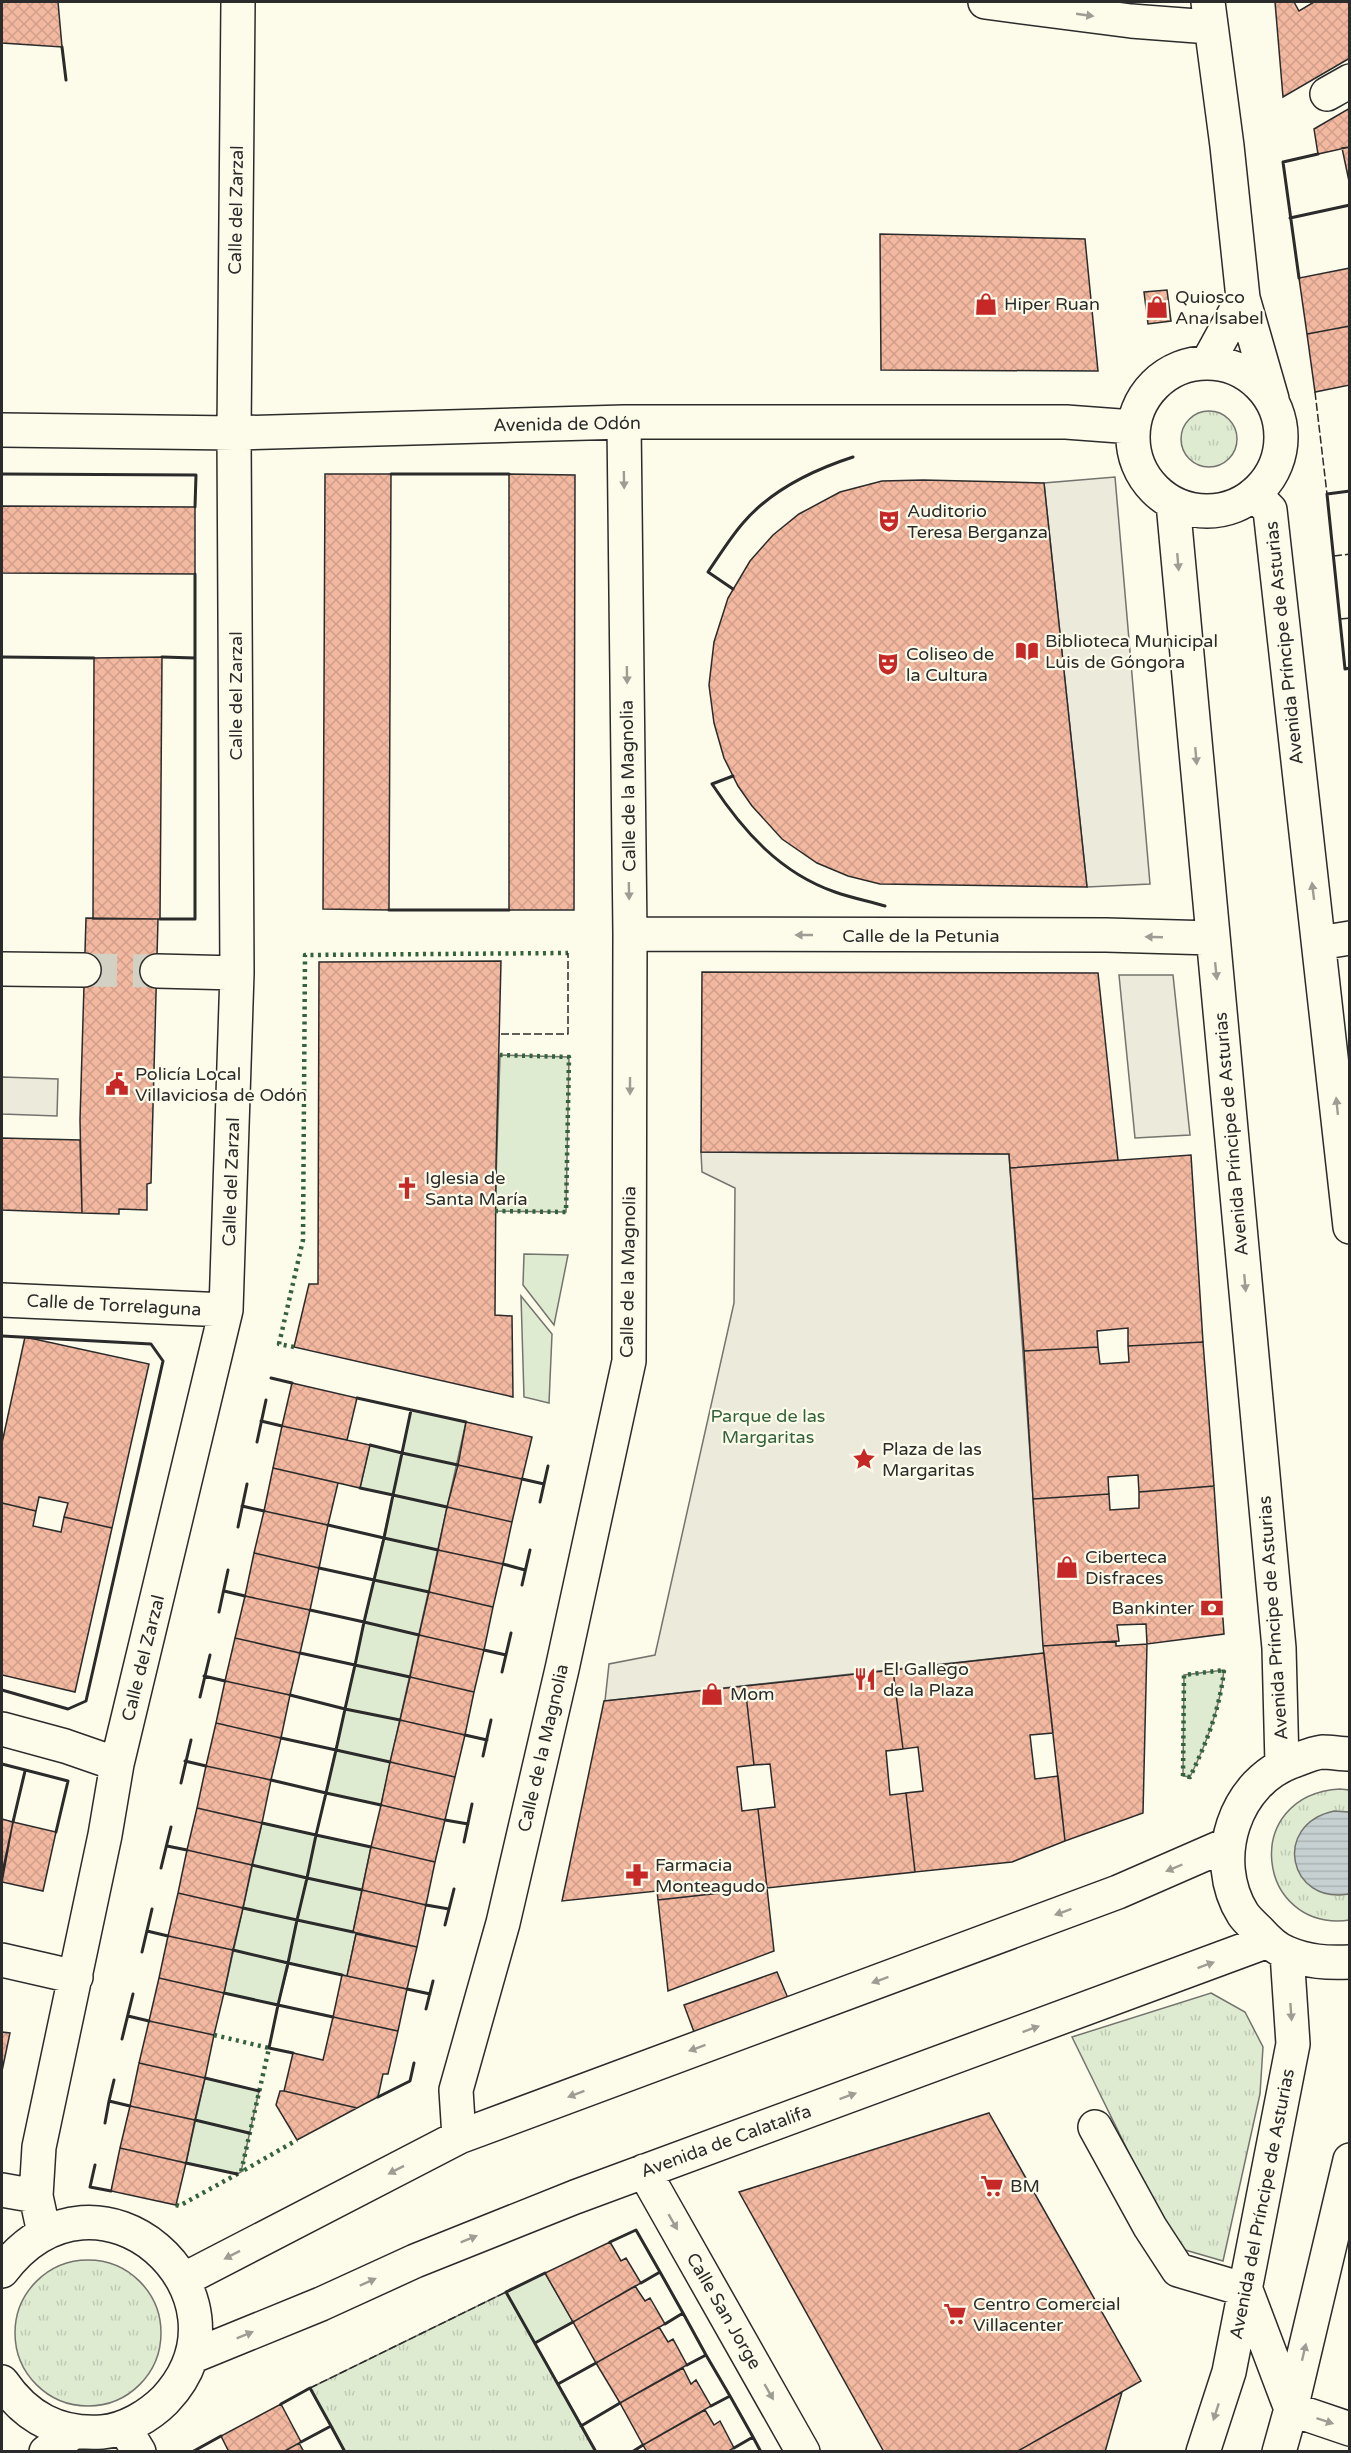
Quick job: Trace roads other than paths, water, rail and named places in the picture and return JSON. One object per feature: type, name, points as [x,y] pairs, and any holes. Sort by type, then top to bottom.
[{"type":"street","name":"Calle del Zarzal","points":[[44,2233],[36,2196],[39,2147],[105,1835],[117,1764],[226,1310],[237,973],[234,433],[238,2]]},
{"type":"street","points":[[985,2],[1131,21],[1209,14],[1244,298],[1274,406],[1280,429],[1280,453],[1270,477],[1254,494],[1236,506],[1215,511],[1194,510],[1173,503],[1154,490],[1141,472],[1133,450],[1133,427],[1139,406],[1150,388],[1167,374],[1186,365],[1208,362],[1228,366],[1247,375],[1263,388],[1274,406]]},
{"type":"street","points":[[1208,362],[1244,298]]},
{"type":"street","name":"Avenida de Odón","points":[[2,430],[234,433],[624,422],[1066,422],[1133,427]]},
{"type":"street","name":"Calle de la Magnolia","points":[[459,2137],[456,2090],[502,1923],[562,1669],[629,1361],[630,934],[624,422]]},
{"type":"street","name":"Avenida Príncipe de Asturias","points":[[1254,494],[1270,510],[1302,809],[1334,941],[1350,1227]]},
{"type":"street","name":"Avenida Príncipe de Asturias","points":[[1173,503],[1279,1648],[1282,1764]]},
{"type":"street","name":"Calle de la Petunia","points":[[630,934],[1106,935],[1213,938]]},
{"type":"street","points":[[2,969],[84,970]]},
{"type":"street","points":[[157,971],[237,973]]},
{"type":"street","name":"Calle de Torrelaguna","points":[[2,1300],[226,1310]]},
{"type":"street","points":[[2,1728],[117,1764]]},
{"type":"street","points":[[1350,1754],[1320,1752],[1282,1764],[1262,1779],[1246,1798],[1234,1820],[1228,1844],[1230,1881],[1244,1914],[1277,1947],[1320,1964],[1350,1962]]},
{"type":"street","points":[[183,2280],[459,2137],[1118,1892],[1228,1844]]},
{"type":"street","name":"Avenida de Calatalifa","points":[[191,2357],[321,2304],[415,2261],[644,2171],[1277,1947]]},
{"type":"street","name":"Avenida del Príncipe de Asturias","points":[[1203,2451],[1229,2372],[1293,2044],[1277,1947]]},
{"type":"street","points":[[2,1960],[76,1977]]},
{"type":"street","points":[[1095,2127],[1150,2227],[1178,2270],[1246,2290],[1291,2409]]},
{"type":"street","points":[[1279,2451],[1350,2160]]},
{"type":"street","name":"Calle San Jorge","points":[[644,2171],[803,2451]]},
{"type":"street","points":[[2,2190],[36,2196]]},
{"type":"street","points":[[2,2271],[16,2252],[44,2233],[74,2223],[107,2223],[138,2234],[164,2253],[183,2280],[192,2305],[195,2331],[191,2357],[177,2387],[132,2439],[108,2431],[75,2432],[42,2421],[15,2400],[2,2382]]},
{"type":"street","points":[[1291,2409],[1350,2429]]},
{"type":"street","points":[[46,2451],[75,2432]]},
{"type":"tunnel","points":[[84,970],[157,971]]},
{"type":"place","name":"Hiper Ruan","points":[[986,304]]},
{"type":"place","name":"Quiosco Ana Isabel","points":[[1157,307]]},
{"type":"place","name":"Auditorio Teresa Berganza","points":[[889,521]]},
{"type":"place","name":"Biblioteca Municipal Luis de Góngora","points":[[1027,651]]},
{"type":"place","name":"Coliseo de la Cultura","points":[[888,664]]},
{"type":"place","name":"Policía Local Villaviciosa de Odón","points":[[117,1084]]},
{"type":"place","name":"Iglesia de Santa María","points":[[407,1188]]},
{"type":"place","name":"Plaza de las Margaritas","points":[[864,1459]]},
{"type":"place","name":"Ciberteca Disfraces","points":[[1067,1567]]},
{"type":"place","name":"Bankinter","points":[[1212,1608]]},
{"type":"place","name":"El Gallego de la Plaza","points":[[865,1679]]},
{"type":"place","name":"Mom","points":[[712,1694]]},
{"type":"place","name":"Farmacia Monteagudo","points":[[637,1875]]},
{"type":"place","name":"BM","points":[[992,2186]]},
{"type":"place","name":"Centro Comercial Villacenter","points":[[955,2314]]},
{"type":"park label","name":"Parque de las Margaritas","points":[[768,1426]]}]
